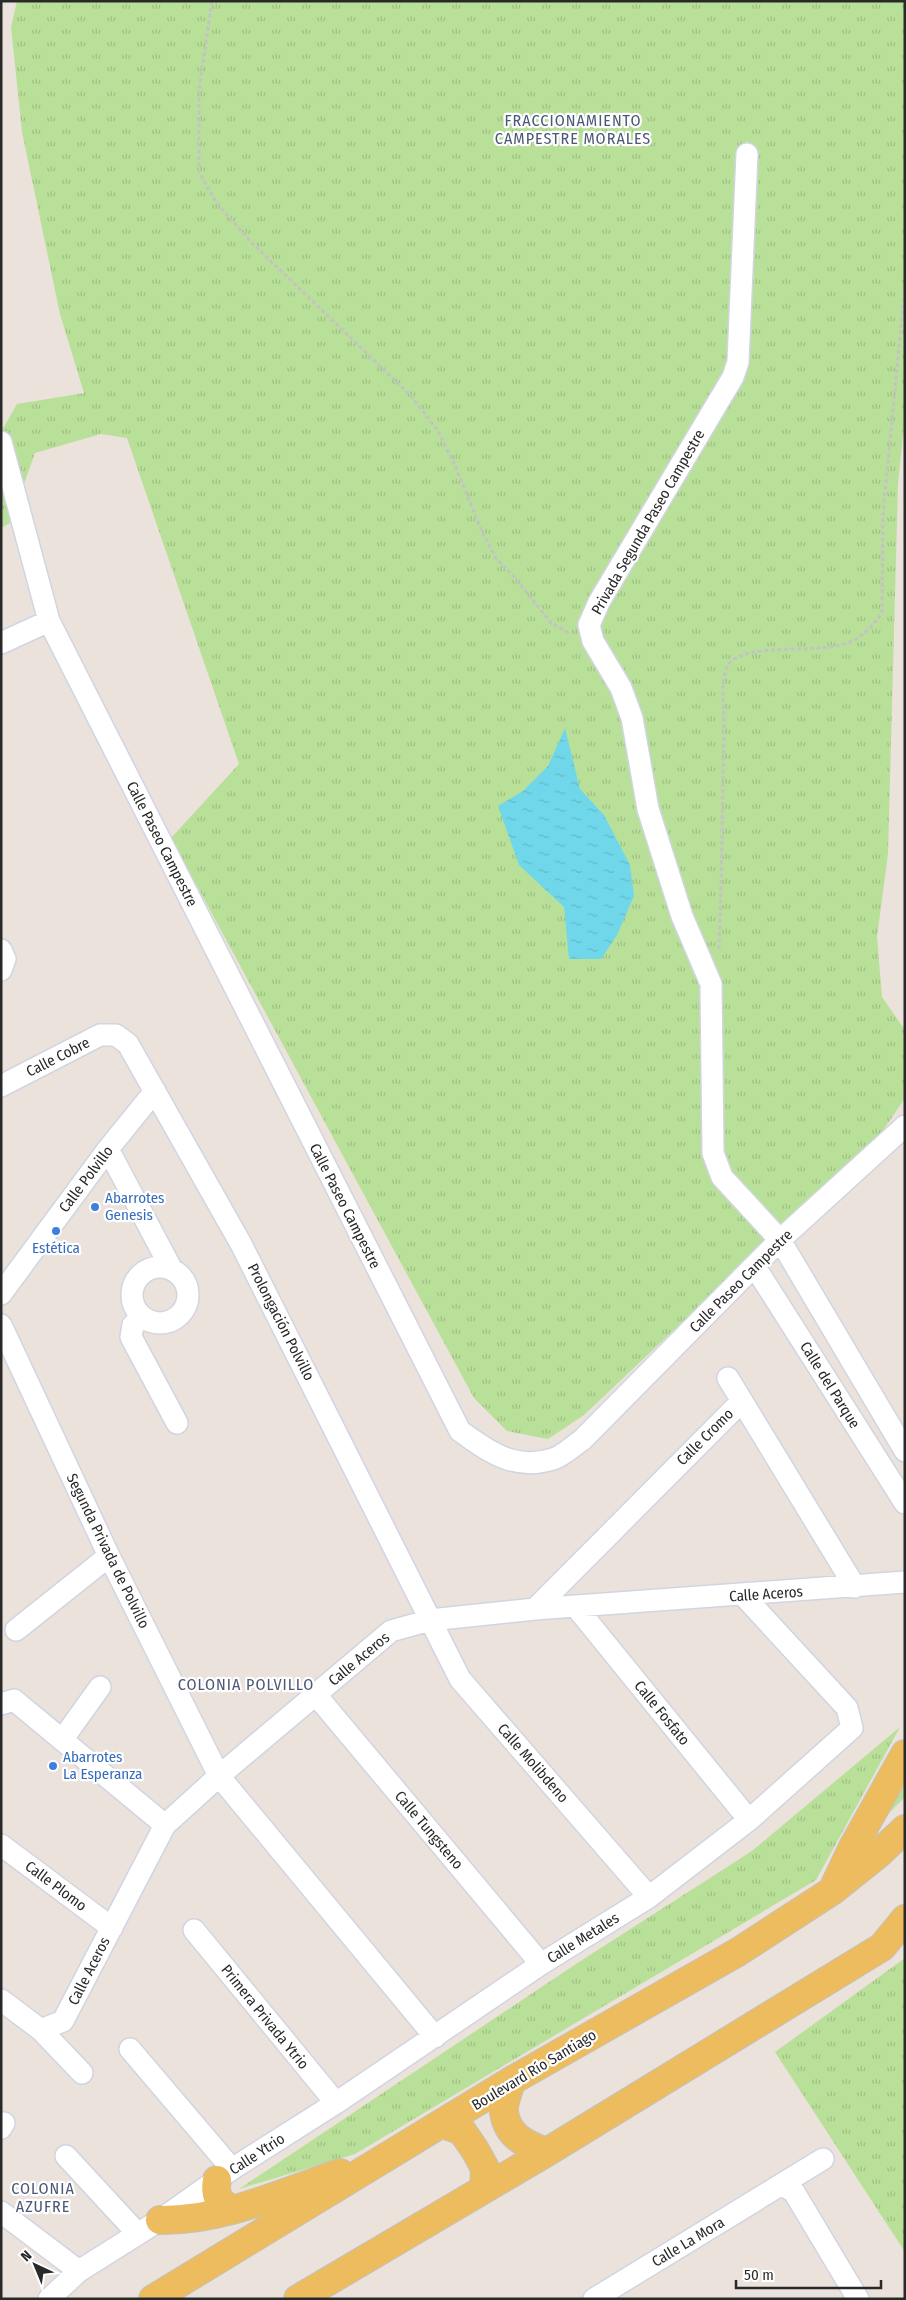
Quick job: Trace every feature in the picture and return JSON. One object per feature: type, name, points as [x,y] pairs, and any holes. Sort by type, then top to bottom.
[{"type":"main road","points":[[832,1891],[853,1847],[905,1754]]},
{"type":"main road","name":"Boulevard Río Santiago","points":[[154,2299],[511,2081],[738,1952],[832,1891],[877,1855],[905,1828]]},
{"type":"main road","points":[[882,1947],[905,1919]]},
{"type":"main road","points":[[298,2299],[547,2152],[882,1947],[905,1930]]},
{"type":"main road","points":[[511,2081],[504,2111],[510,2130],[526,2145],[547,2152]]},
{"type":"main road","points":[[443,2124],[462,2131],[475,2150],[485,2168],[484,2188]]},
{"type":"main road","points":[[149,2227],[231,2210],[391,2156]]},
{"type":"main road","points":[[224,2174],[215,2192],[220,2202],[231,2210]]},
{"type":"street","name":"Privada Segunda Paseo Campestre","points":[[747,154],[738,362],[733,377],[599,602],[589,625],[593,641],[621,688],[632,718],[648,808],[682,916],[711,984],[713,1153],[722,1177],[780,1240]]},
{"type":"street","name":"Calle Paseo Campestre","points":[[1,442],[49,621],[460,1431],[487,1451],[519,1463],[553,1459],[582,1440],[780,1240],[905,1126]]},
{"type":"street","points":[[1,643],[49,621]]},
{"type":"street","points":[[1,950],[5,958],[1,970]]},
{"type":"street","name":"Calle Cobre","points":[[1,1086],[100,1035],[116,1035]]},
{"type":"street","name":"Prolongación Polvillo","points":[[116,1035],[128,1044],[241,1244],[430,1620]]},
{"type":"street","name":"Calle Polvillo","points":[[1,1294],[108,1149],[155,1091]]},
{"type":"street","points":[[108,1149],[172,1270],[180,1276],[188,1293],[183,1311],[176,1318],[168,1322],[159,1323],[143,1318],[133,1303],[134,1286],[138,1278],[154,1268],[172,1270]]},
{"type":"street","name":"Calle del Parque","points":[[780,1240],[905,1451]]},
{"type":"street","name":"Calle del Parque","points":[[755,1266],[905,1503]]},
{"type":"street","points":[[143,1318],[133,1326],[131,1337],[176,1423]]},
{"type":"street","name":"Segunda Privada de Polvillo","points":[[1,1325],[109,1556],[219,1776]]},
{"type":"street","points":[[831,1387],[857,1372]]},
{"type":"street","points":[[728,1378],[742,1401]]},
{"type":"street","name":"Calle Cromo","points":[[536,1609],[742,1401],[855,1587]]},
{"type":"street","points":[[16,1630],[109,1556]]},
{"type":"street","name":"Calle Aceros","points":[[41,2030],[63,2021],[165,1825],[219,1776],[390,1632],[430,1620],[536,1609],[905,1582]]},
{"type":"street","name":"Calle Metales","points":[[436,2036],[541,1964],[649,1898],[749,1820],[852,1728],[847,1708],[743,1595]]},
{"type":"street","name":"Calle Fosfato","points":[[576,1607],[749,1820]]},
{"type":"street","name":"Calle Molibdeno","points":[[430,1620],[460,1679],[649,1898]]},
{"type":"street","points":[[62,1740],[100,1687]]},
{"type":"street","name":"Calle Tungsteno","points":[[316,1695],[541,1964]]},
{"type":"street","points":[[7,1702],[62,1740],[165,1825]]},
{"type":"street","points":[[219,1776],[436,2036]]},
{"type":"street","name":"Calle Plomo","points":[[1,1845],[112,1928]]},
{"type":"street","name":"Primera Privada Ytrio","points":[[194,1930],[336,2104]]},
{"type":"street","points":[[1,2000],[41,2030],[82,2073]]},
{"type":"street","name":"Calle Ytrio","points":[[49,2299],[79,2271],[149,2227],[224,2174],[336,2104],[436,2036]]},
{"type":"street","points":[[130,2049],[224,2174]]},
{"type":"street","points":[[66,2156],[149,2227]]},
{"type":"street","name":"Calle La Mora","points":[[594,2299],[823,2159]]},
{"type":"street","points":[[782,2185],[794,2192],[858,2299]]},
{"type":"street","points":[[1,2212],[79,2271]]},
{"type":"path","points":[[212,1],[199,90],[199,172],[216,202],[250,242],[409,394],[437,430],[456,466],[482,534],[496,558],[516,578],[551,623],[566,633],[593,641]]},
{"type":"path","points":[[711,984],[718,956],[720,921],[724,677],[729,664],[742,654],[836,646],[851,642],[875,624],[882,612],[883,514],[905,286]]},
{"type":"green space","points":[[17,1],[905,1],[905,416],[898,484],[888,854],[877,937],[882,997],[905,1030],[905,1098],[880,1135],[584,1415],[548,1439],[507,1431],[474,1398],[171,838],[239,764],[127,438],[101,434],[35,453],[10,523],[1,528],[1,432],[17,404],[84,393],[60,314],[22,132],[11,27]]},
{"type":"green space","points":[[900,1727],[816,1880],[355,2154],[239,2189],[579,1962],[752,1851]]},
{"type":"green space","points":[[905,1781],[905,1797],[888,1814]]},
{"type":"green space","points":[[905,1958],[905,2252],[775,2052]]},
{"type":"water","points":[[565,728],[580,789],[604,815],[630,865],[634,896],[617,935],[601,959],[569,959],[564,907],[519,865],[498,806],[523,791],[548,766]]},
{"type":"place","name":"Abarrotes Genesis","points":[[95,1207]]},
{"type":"place","name":"Estética","points":[[56,1231]]},
{"type":"place","name":"Abarrotes La Esperanza","points":[[53,1766]]},
{"type":"district","name":"FRACCIONAMIENTO CAMPESTRE MORALES","points":[[573,129]]},
{"type":"district","name":"COLONIA POLVILLO","points":[[246,1684]]},
{"type":"district","name":"COLONIA AZUFRE","points":[[43,2197]]}]
